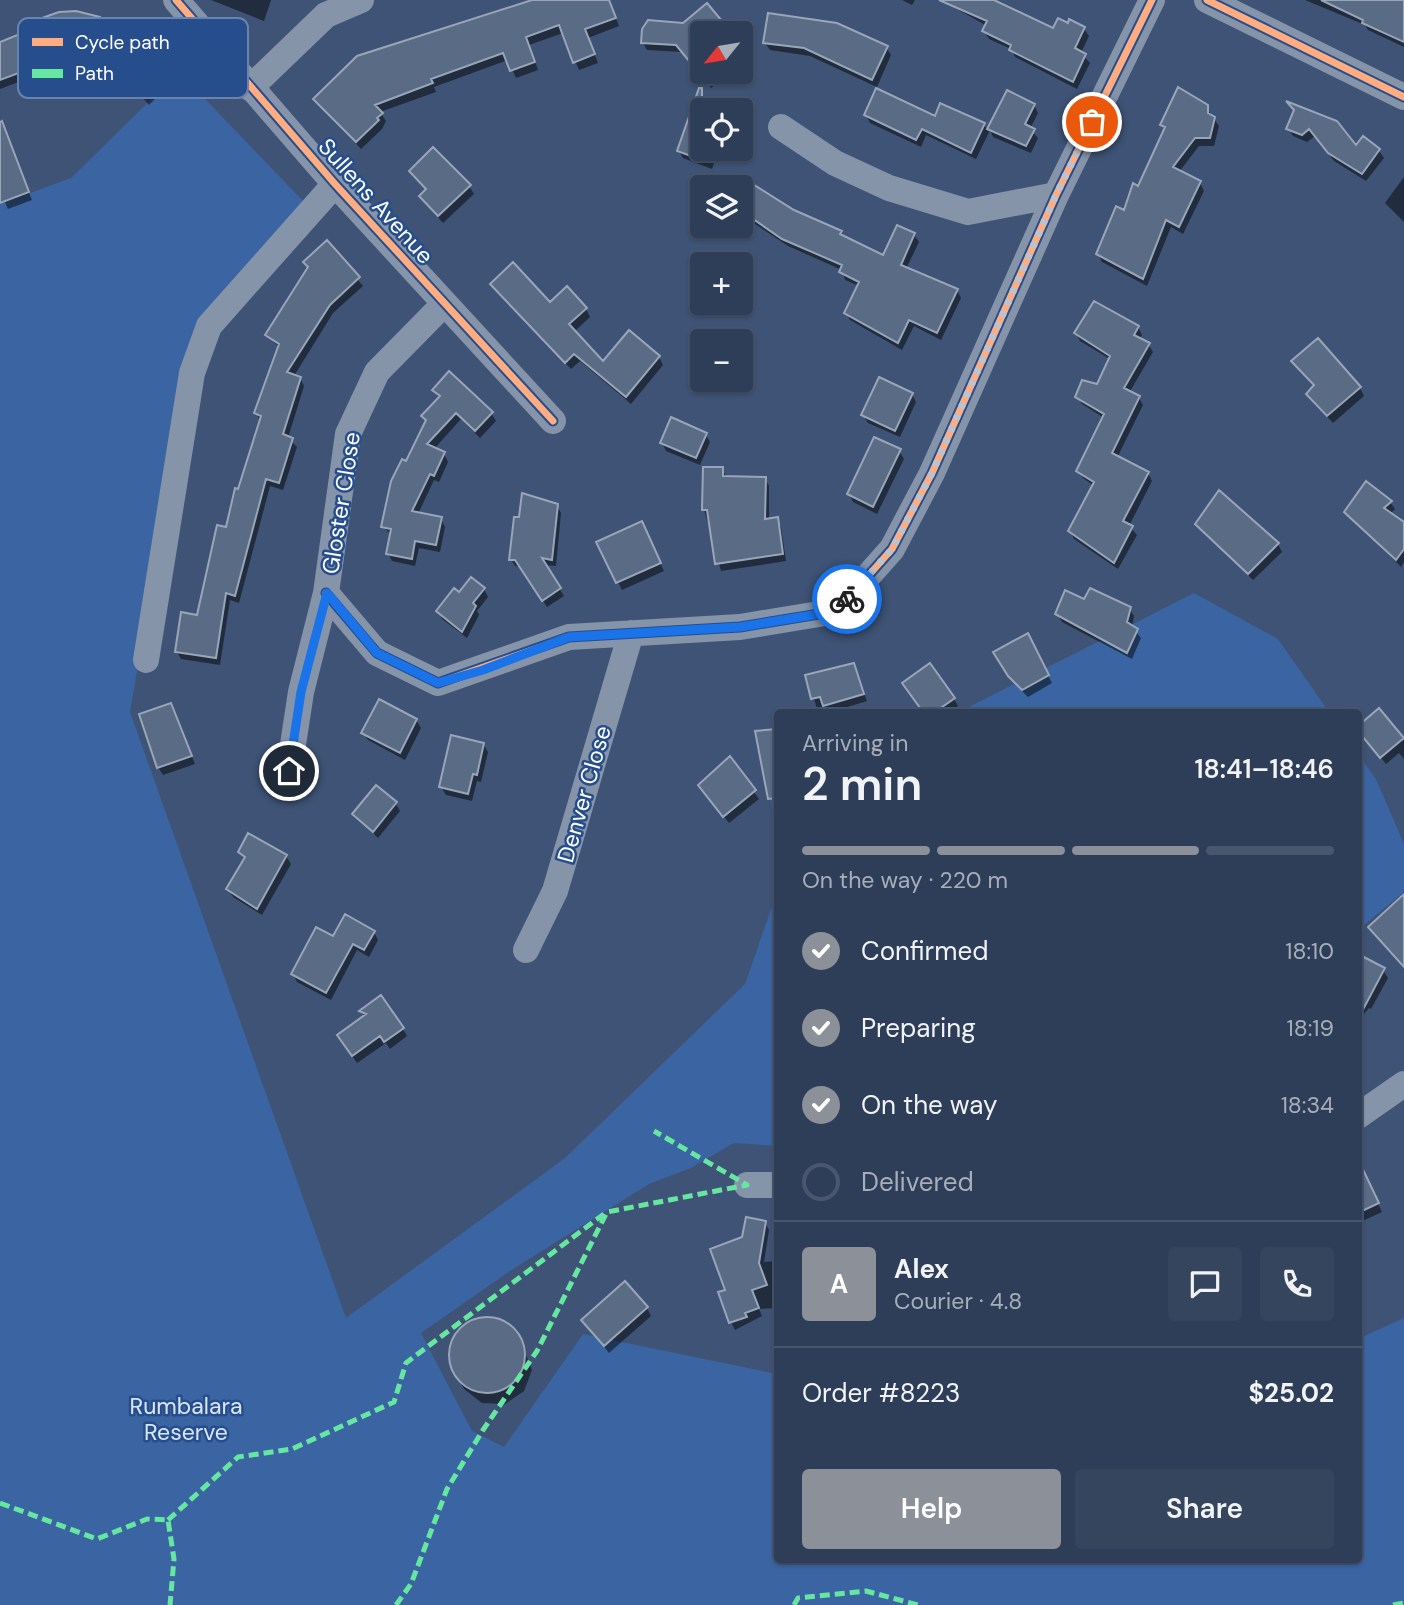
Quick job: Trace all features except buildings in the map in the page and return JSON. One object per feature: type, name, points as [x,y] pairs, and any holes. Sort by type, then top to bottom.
[{"type":"street","name":"Sullens Avenue","points":[[176,0],[191,18]]},
{"type":"street","points":[[250,88],[326,15],[360,0]]},
{"type":"street","points":[[327,593],[377,653],[438,683],[483,670],[569,637],[740,627],[837,611],[892,549],[921,495],[1056,195],[1152,0]]},
{"type":"street","points":[[1207,0],[1404,97]]},
{"type":"street","name":"Sullens Avenue","points":[[248,86],[443,305],[552,421]]},
{"type":"street","points":[[781,127],[835,163],[889,188],[968,212],[1056,195]]},
{"type":"street","points":[[146,660],[192,373],[209,326],[335,184]]},
{"type":"street","name":"Gloster Close","points":[[289,771],[301,692],[327,593],[348,434],[377,372],[443,305]]},
{"type":"street","name":"Denver Close","points":[[526,950],[555,891],[631,633]]},
{"type":"street","points":[[1362,1113],[1404,1084]]},
{"type":"street","points":[[747,1185],[774,1185]]},
{"type":"green space","name":"Rumbalara Reserve","points":[[153,98],[204,98],[308,206],[196,332],[130,712],[346,1318],[565,1158],[745,984],[774,901],[774,1146],[734,1143],[691,1168],[649,1184],[510,1271],[421,1333],[472,1431],[504,1447],[583,1334],[774,1373],[774,1563],[1362,1563],[1362,1337],[1404,1318],[1404,1605],[0,1605],[0,204],[71,178]]},
{"type":"green space","points":[[1194,593],[1278,639],[1327,709],[965,709]]},
{"type":"green space","points":[[1362,760],[1376,779],[1404,844],[1404,892],[1362,927]]},
{"type":"green space","points":[[774,798],[774,834],[771,800]]},
{"type":"marked path","points":[[396,1605],[411,1584],[447,1489],[537,1351],[607,1212],[747,1185],[654,1131]]},
{"type":"marked path","points":[[168,1520],[238,1457],[292,1449],[394,1402],[406,1363],[604,1214]]},
{"type":"marked path","points":[[0,1503],[97,1539],[147,1519],[168,1520],[174,1559],[170,1605]]},
{"type":"marked path","points":[[794,1605],[798,1598],[866,1591],[918,1605]]},
{"type":"marked path","points":[[1393,1605],[1404,1603]]},
{"type":"cycle path","points":[[176,0],[192,18]]},
{"type":"cycle path","points":[[326,593],[377,653],[438,683],[569,637],[740,627],[837,611],[892,549],[932,473],[1056,195],[1152,0]]},
{"type":"cycle path","points":[[1207,0],[1404,97]]},
{"type":"cycle path","points":[[248,83],[335,184],[553,421]]},
{"type":"way so far","points":[[847,599],[892,549],[932,473],[1056,195],[1092,122]]},
{"type":"route","points":[[289,771],[301,692],[327,593],[377,653],[438,683],[483,670],[569,637],[740,627],[837,611],[847,599]]}]
